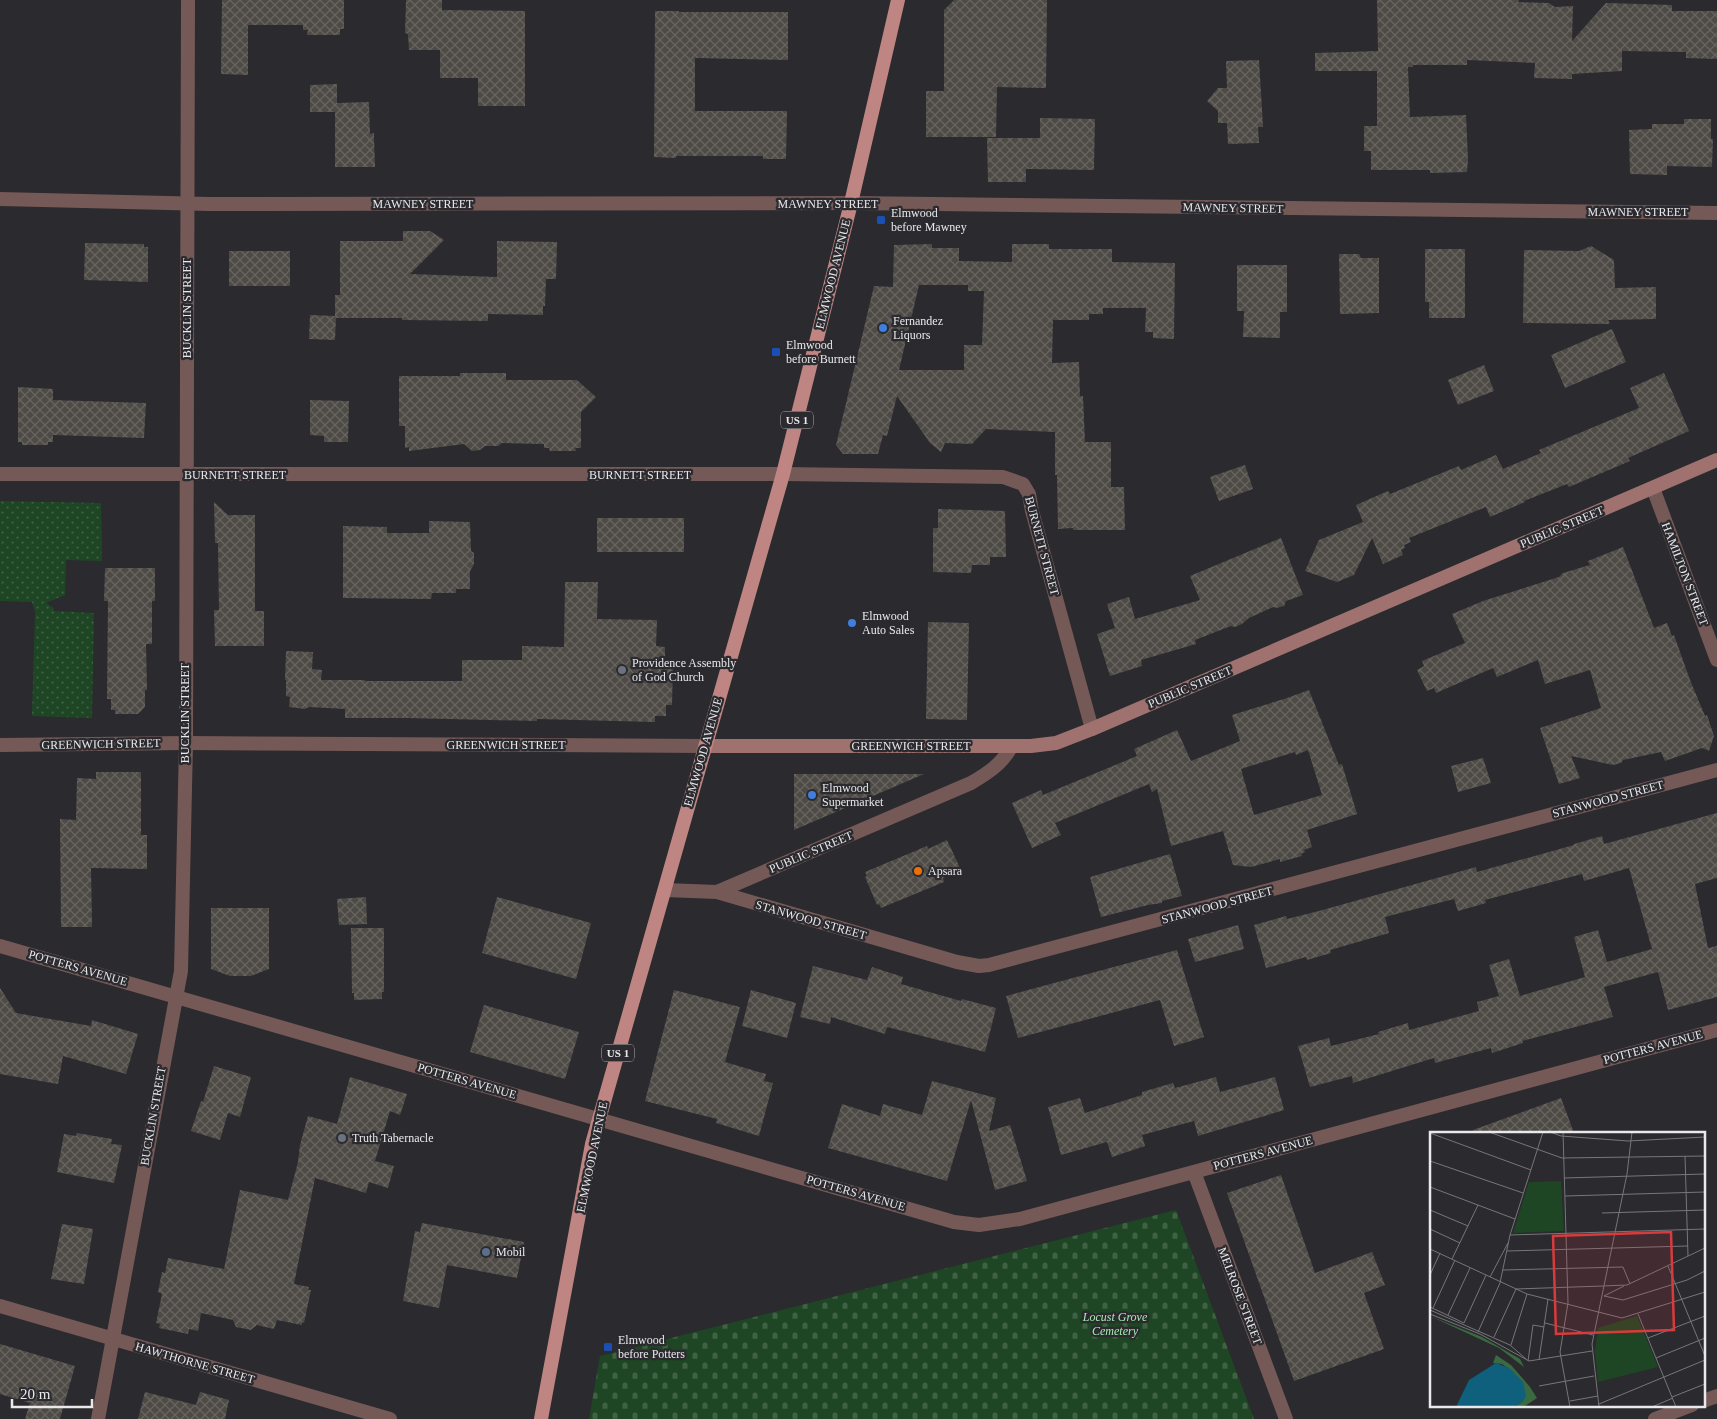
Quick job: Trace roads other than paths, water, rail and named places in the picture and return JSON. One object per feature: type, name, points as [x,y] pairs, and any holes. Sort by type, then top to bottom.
[{"type":"main road","name":"ELMWOOD AVENUE","points":[[541,1419],[598,1119],[783,474],[851,203],[898,0]]},
{"type":"main road","name":"PUBLIC STREET","points":[[1012,746],[1040,746],[1056,743],[1092,730],[1717,460]]},
{"type":"main road","name":"GREENWICH STREET","points":[[705,746],[1012,746]]},
{"type":"street","name":"BUCKLIN STREET","points":[[98,1419],[181,972],[186,743],[185,475],[188,0]]},
{"type":"street","name":"MAWNEY STREET","points":[[0,199],[188,204],[851,203],[1717,213]]},
{"type":"street","name":"BURNETT STREET","points":[[0,474],[783,474],[1003,477],[1023,484],[1029,494],[1092,730]]},
{"type":"street","name":"HAMILTON STREET","points":[[1652,488],[1717,660]]},
{"type":"street","name":"GREENWICH STREET","points":[[0,745],[186,743],[705,746]]},
{"type":"street","name":"PUBLIC STREET","points":[[665,890],[717,892],[971,783],[997,767],[1006,758],[1012,746]]},
{"type":"street","name":"STANWOOD STREET","points":[[717,892],[957,962],[989,966],[1717,770]]},
{"type":"street","name":"POTTERS AVENUE","points":[[0,946],[954,1222],[979,1225],[1020,1220],[1717,1030]]},
{"type":"street","name":"MELROSE STREET","points":[[1194,1172],[1286,1419]]},
{"type":"street","name":"HAWTHORNE STREET","points":[[0,1306],[390,1419]]},
{"type":"street","points":[[1704,1401],[1717,1396]]},
{"type":"street","points":[[1655,1419],[1689,1406]]},
{"type":"place","name":"Elmwood before Mawney","points":[[881,220]]},
{"type":"place","name":"Fernandez Liquors","points":[[883,328]]},
{"type":"place","name":"Elmwood before Burnett","points":[[776,352]]},
{"type":"place","name":"Elmwood Auto Sales","points":[[852,623]]},
{"type":"place","name":"Providence Assembly of God Church","points":[[622,670]]},
{"type":"place","name":"Elmwood Supermarket","points":[[812,795]]},
{"type":"place","name":"Apsara","points":[[918,871]]},
{"type":"place","name":"Truth Tabernacle","points":[[342,1138]]},
{"type":"place","name":"Mobil","points":[[486,1252]]},
{"type":"place","name":"Elmwood before Potters","points":[[608,1347]]},
{"type":"park label","name":"Locust Grove Cemetery","points":[[1115,1324]]}]
